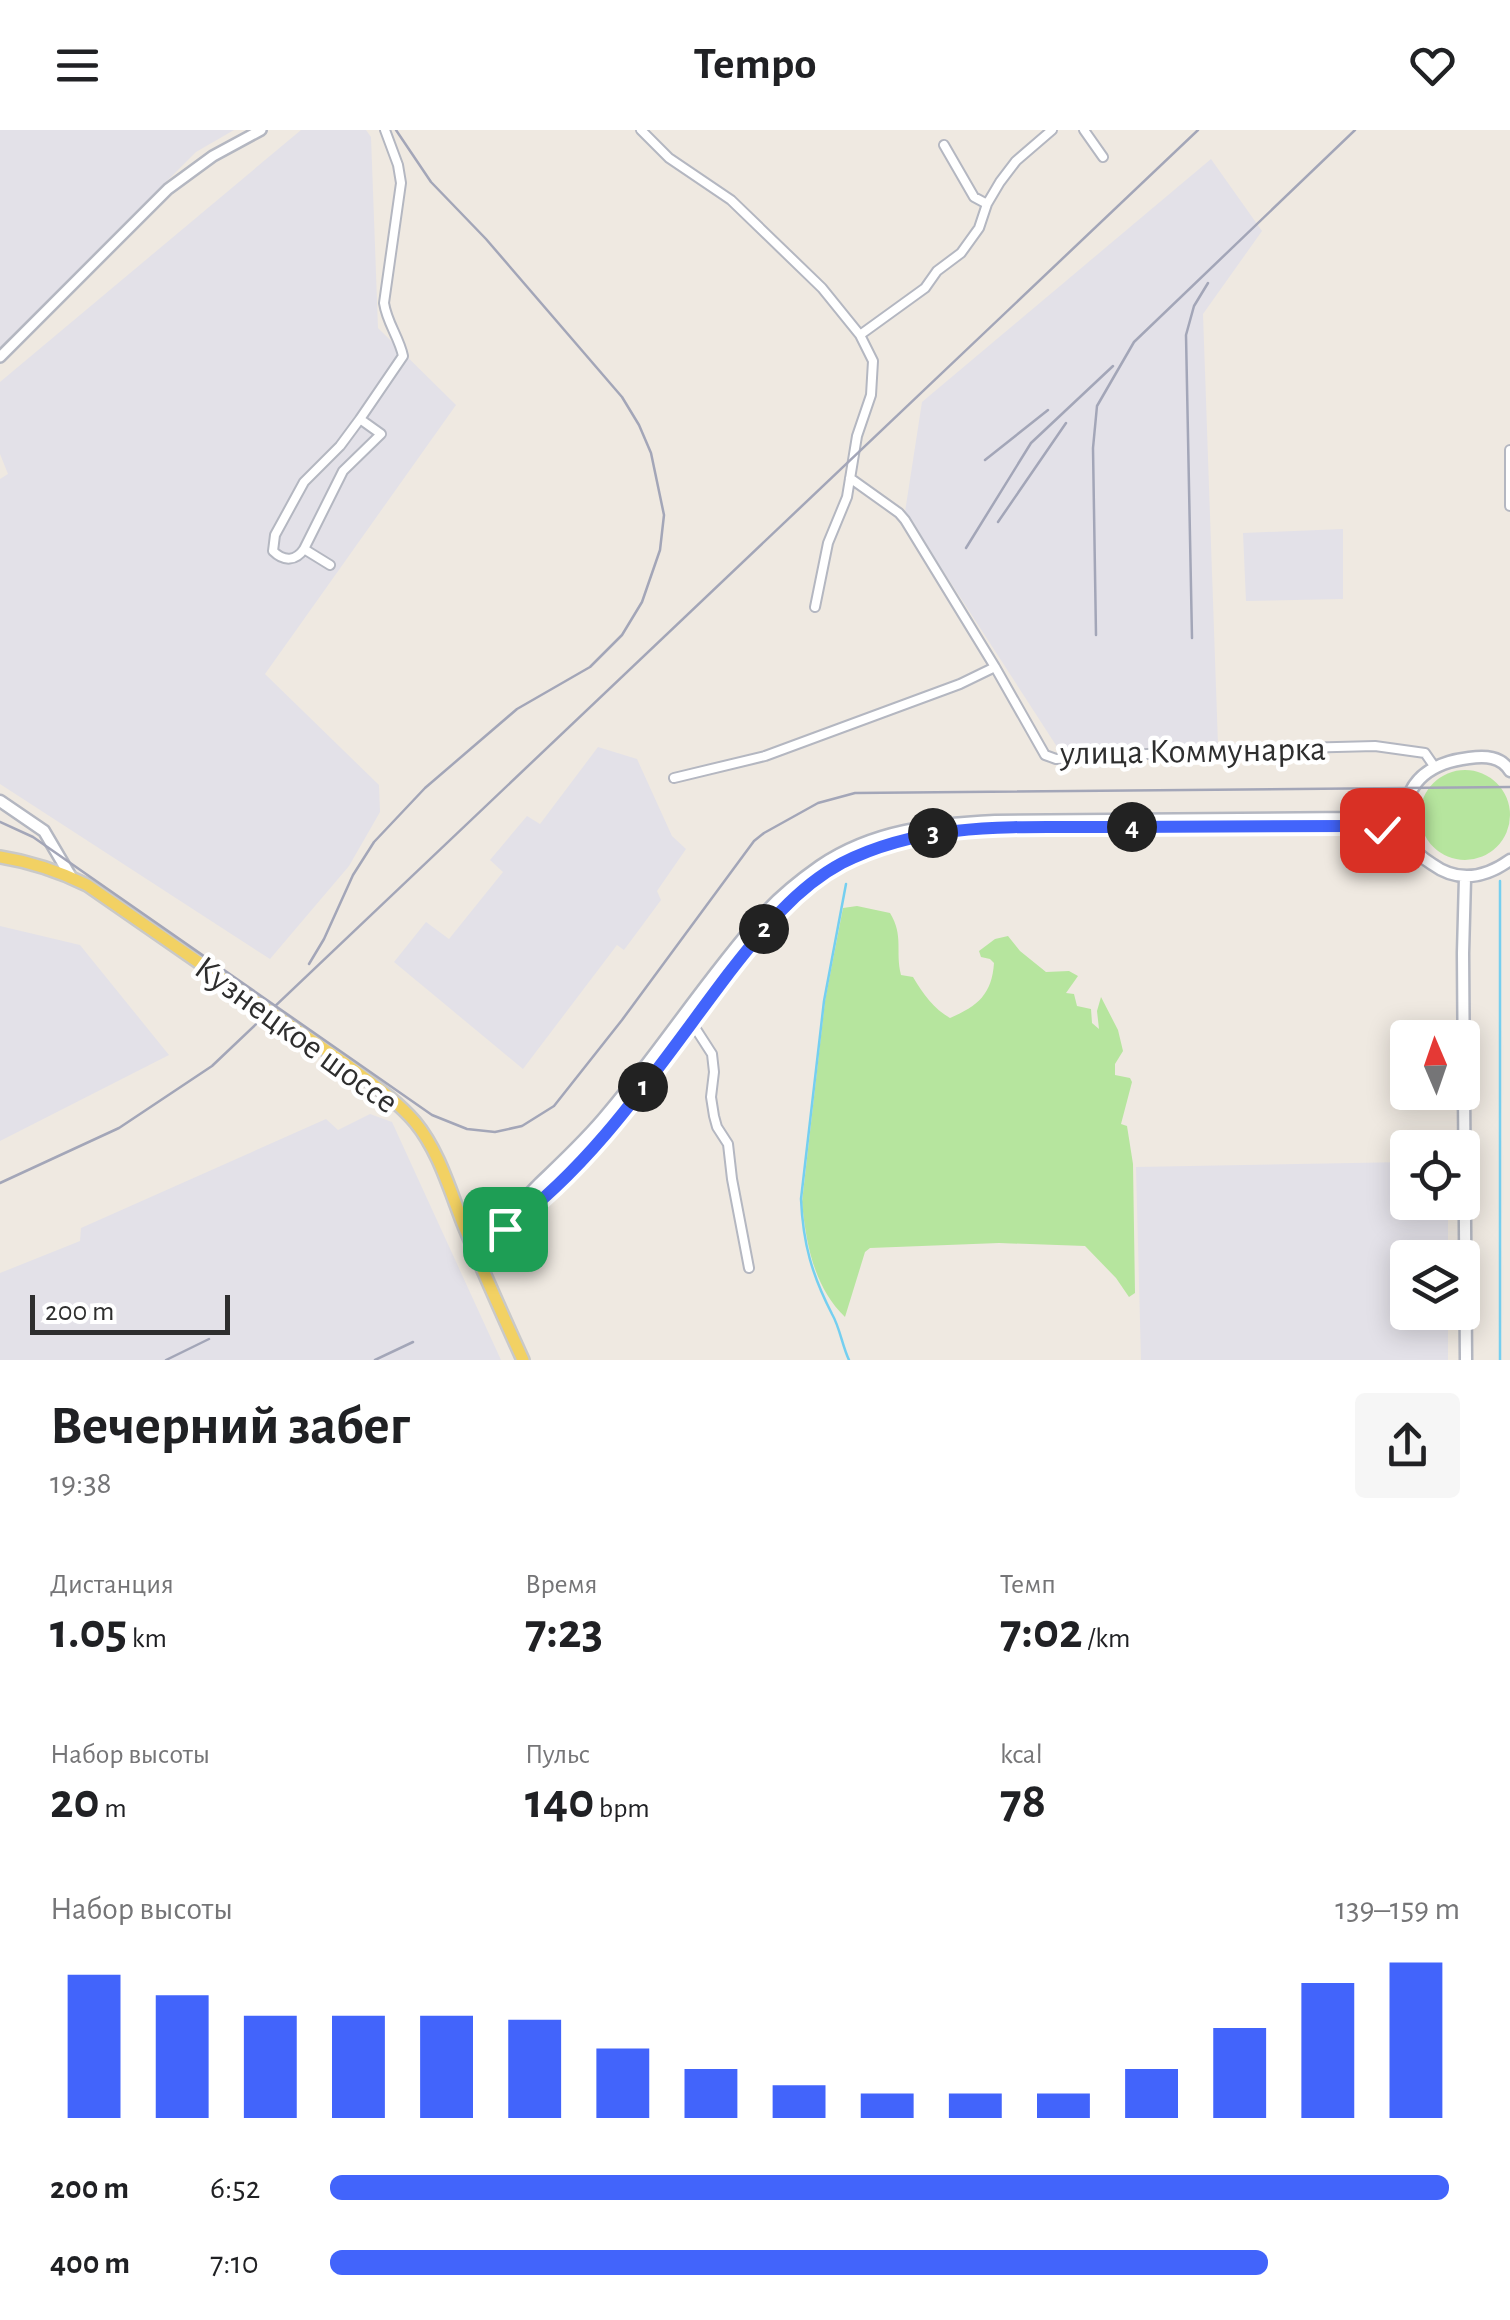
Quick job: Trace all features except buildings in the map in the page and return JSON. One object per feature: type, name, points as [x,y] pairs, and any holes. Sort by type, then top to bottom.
[{"type":"main road","points":[[1410,845],[1404,824],[1406,802],[1422,774],[1434,766],[1479,756],[1509,764]]},
{"type":"main road","points":[[0,800],[44,831],[71,877]]},
{"type":"main road","points":[[465,1227],[482,1229],[496,1222],[541,1182],[605,1118],[762,917],[798,882],[855,847],[900,830],[947,824],[1353,818],[1382,814],[1406,802]]},
{"type":"main road","points":[[477,1256],[486,1243],[560,1180],[614,1125],[768,924],[818,879],[881,845],[904,838],[1000,828],[1368,826],[1410,845],[1443,872],[1465,878],[1483,875],[1510,862]]},
{"type":"main road","name":"Кузнецкое шоссе","points":[[0,857],[24,861],[87,885],[385,1093],[414,1120],[440,1165],[523,1360]]},
{"type":"main road","points":[[1465,878],[1466,1360]]},
{"type":"street","points":[[0,357],[168,189],[212,156],[261,130]]},
{"type":"street","points":[[360,418],[381,434],[346,468],[299,557],[279,557],[272,543],[304,482],[340,446],[403,356],[401,344],[386,318],[384,303],[401,183],[385,130]]},
{"type":"street","points":[[641,130],[669,158],[730,200],[822,288],[860,336],[872,361],[872,395],[857,436],[842,512],[828,543],[815,607]]},
{"type":"street","points":[[860,336],[925,288],[937,271],[961,253],[979,228],[1000,182],[1016,161],[1052,130]]},
{"type":"street","points":[[1084,130],[1103,157]]},
{"type":"street","points":[[944,145],[974,197],[987,204]]},
{"type":"street","points":[[340,446],[346,468]]},
{"type":"street","points":[[1510,450],[1510,506]]},
{"type":"street","name":"улица Коммунарка","points":[[850,478],[905,520],[1045,754],[1056,759],[1375,746],[1425,753],[1434,766]]},
{"type":"street","points":[[304,549],[330,565]]},
{"type":"street","points":[[674,778],[765,756],[960,684],[995,667]]},
{"type":"street","points":[[692,1023],[712,1054],[714,1116],[728,1144],[748,1268]]},
{"type":"shaded area","points":[[0,130],[234,130],[196,152],[0,348]]},
{"type":"shaded area","points":[[301,130],[366,130],[371,137],[378,328],[456,405],[265,674],[379,785],[380,812],[349,866],[270,959],[0,784],[0,479],[8,474],[0,454],[0,382]]},
{"type":"shaded area","points":[[1211,159],[1262,231],[1203,314],[1218,745],[1061,753],[905,512],[922,402]]},
{"type":"shaded area","points":[[1343,529],[1343,599],[1246,601],[1243,533]]},
{"type":"shaded area","points":[[598,747],[637,759],[672,836],[686,849],[657,891],[661,900],[624,950],[617,945],[523,1069],[394,962],[426,922],[449,939],[503,872],[490,860],[527,816],[540,824]]},
{"type":"shaded area","points":[[0,926],[80,945],[169,1055],[0,1141]]},
{"type":"shaded area","points":[[370,1114],[392,1122],[501,1360],[0,1360],[0,1273],[80,1241],[81,1228],[326,1119],[338,1130]]},
{"type":"shaded area","points":[[1390,1162],[1390,1220],[1448,1220],[1448,1240],[1390,1240],[1390,1330],[1448,1330],[1448,1360],[1141,1360],[1136,1167]]},
{"type":"green space","points":[[1465,770],[1490,778],[1502,790],[1510,815],[1502,840],[1490,852],[1465,860],[1440,852],[1428,840],[1420,815],[1428,790],[1440,778]]},
{"type":"green space","points":[[857,906],[890,913],[897,929],[901,975],[913,977],[929,1001],[950,1018],[968,1009],[987,991],[994,963],[981,957],[979,951],[995,939],[1008,936],[1046,972],[1069,971],[1078,976],[1066,993],[1074,994],[1077,1006],[1091,1009],[1092,1023],[1099,1029],[1097,1011],[1101,997],[1118,1030],[1123,1051],[1115,1064],[1115,1075],[1132,1082],[1121,1124],[1127,1126],[1133,1164],[1135,1293],[1129,1297],[1085,1246],[999,1243],[870,1248],[865,1252],[845,1317],[834,1305],[813,1264],[802,1202],[825,1001],[843,908]]},
{"type":"waterway","points":[[1500,881],[1500,1360]]},
{"type":"waterway","points":[[846,884],[824,1001],[801,1199],[810,1259],[849,1360]]},
{"type":"tram line","points":[[0,822],[33,837],[432,1115],[467,1129],[495,1132],[522,1126],[554,1106],[754,841],[818,803],[855,793],[1510,787]]},
{"type":"railway","points":[[309,964],[353,875],[374,842],[425,788],[517,709],[590,667],[622,635],[642,602],[660,550],[664,515],[651,453],[622,397],[486,239],[431,182],[396,130]]},
{"type":"railway","points":[[0,1183],[119,1128],[212,1066],[1198,130]]},
{"type":"railway","points":[[1096,635],[1093,448],[1097,406],[1134,342],[1355,130]]},
{"type":"railway","points":[[1192,638],[1186,335],[1194,306],[1208,283]]},
{"type":"railway","points":[[966,548],[1031,443],[1113,366]]},
{"type":"railway","points":[[985,460],[1048,410]]},
{"type":"railway","points":[[998,522],[1066,423]]},
{"type":"railway","points":[[166,1360],[209,1339]]},
{"type":"railway","points":[[375,1360],[413,1342]]},
{"type":"route","points":[[505,1229],[614,1125],[768,924],[830,870],[881,845],[926,834],[1000,828],[1368,826],[1382,830]]}]
